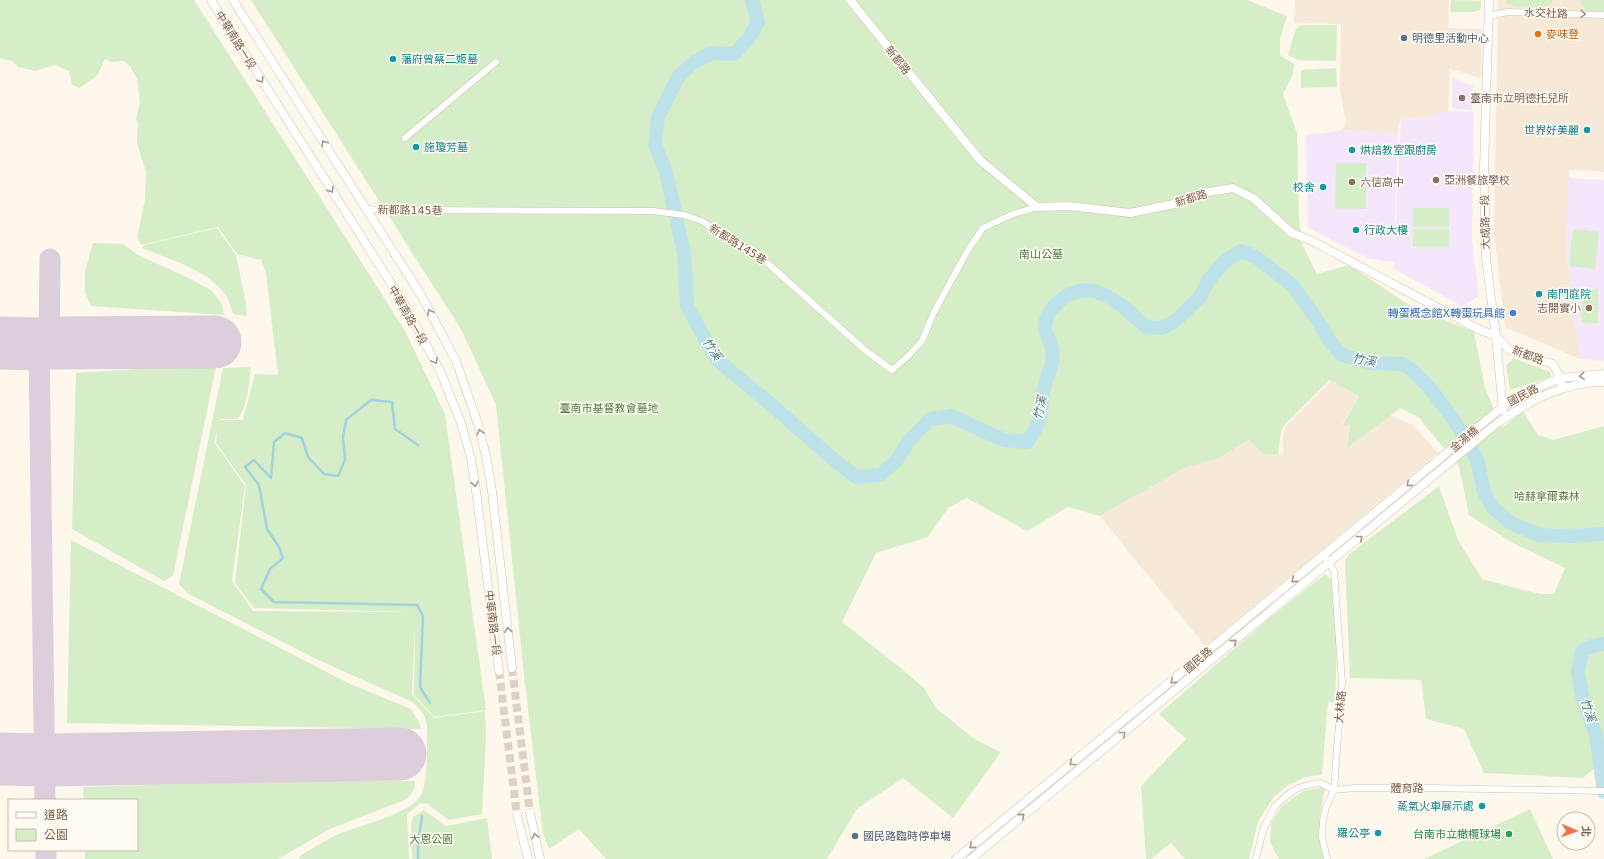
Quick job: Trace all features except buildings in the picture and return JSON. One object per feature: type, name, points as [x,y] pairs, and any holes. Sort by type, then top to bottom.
[{"type":"street","name":"中華南路一段","points":[[211,0],[406,307],[441,373],[461,423],[471,458],[499,671]]},
{"type":"street","name":"中華南路一段","points":[[233,0],[421,295],[456,361],[477,421],[486,456],[492,491],[512,668]]},
{"type":"street","name":"新都路","points":[[850,0],[980,160],[1037,207],[1069,206],[1130,213],[1174,204],[1202,193],[1232,188],[1253,198],[1292,233],[1312,241],[1478,329],[1496,336],[1508,349],[1553,364],[1563,388]]},
{"type":"street","name":"大成路一段","points":[[1489,0],[1484,168],[1486,258],[1496,336],[1503,420]]},
{"type":"street","name":"水交社路","points":[[1488,16],[1508,12],[1604,15]]},
{"type":"street","points":[[405,138],[496,62]]},
{"type":"street","name":"新都路145巷","points":[[366,209],[653,211],[684,215],[702,221],[730,240],[763,259],[866,351],[892,370],[922,341],[934,312],[968,250],[983,228],[1013,214],[1037,207]]},
{"type":"street","name":"國民路","points":[[1489,418],[1512,399],[1560,378],[1604,374]]},
{"type":"street","name":"國民路","points":[[1493,427],[1528,404],[1563,388],[1604,382]]},
{"type":"street","name":"金湯橋","points":[[1439,459],[1489,418]]},
{"type":"street","name":"金湯橋","points":[[1446,466],[1493,427]]},
{"type":"street","name":"國民路","points":[[956,859],[1439,459]]},
{"type":"street","name":"國民路","points":[[971,859],[1446,466]]},
{"type":"street","name":"大林路","points":[[1324,555],[1334,571],[1342,682],[1334,790],[1322,820],[1322,837],[1327,859]]},
{"type":"street","name":"體育路","points":[[1256,859],[1261,836],[1268,818],[1282,799],[1298,788],[1320,783],[1334,790],[1355,788],[1430,788],[1604,791]]},
{"type":"street","points":[[530,813],[540,859]]},
{"type":"street","points":[[517,815],[528,859]]},
{"type":"shaded area","points":[[1295,0],[1449,0],[1448,28],[1482,29],[1481,78],[1450,69],[1448,111],[1419,119],[1401,117],[1398,134],[1342,130],[1346,122],[1340,91],[1341,24],[1294,23]]},
{"type":"shaded area","points":[[1498,0],[1604,0],[1604,172],[1569,170],[1567,256],[1580,359],[1505,327],[1494,231]]},
{"type":"shaded area","name":"臺南市立明德托兒所","points":[[1452,78],[1473,86],[1472,110],[1452,109]]},
{"type":"shaded area","points":[[1448,111],[1474,112],[1472,241],[1479,296],[1462,306],[1394,269],[1394,262],[1369,259],[1308,228],[1306,135],[1342,130],[1398,134],[1394,260],[1401,117],[1419,119]]},
{"type":"shaded area","name":"志開實小","points":[[1568,178],[1604,180],[1604,361],[1580,359],[1567,256]]},
{"type":"shaded area","points":[[1331,381],[1359,396],[1341,426],[1350,423],[1347,448],[1390,415],[1413,425],[1438,453],[1206,647],[1100,516],[1186,467],[1218,459],[1250,440],[1263,454],[1283,455],[1283,437],[1286,426]]},
{"type":"green space","points":[[0,0],[194,0],[404,329],[445,414],[486,710],[434,717],[414,695],[415,626],[412,694],[434,718],[485,711],[486,737],[482,814],[449,820],[426,803],[420,804],[407,814],[409,859],[299,859],[301,855],[336,835],[397,813],[417,800],[424,787],[427,760],[427,726],[424,715],[420,710],[412,702],[316,659],[187,593],[179,584],[223,368],[251,367],[244,409],[237,419],[220,420],[243,420],[255,374],[278,375],[266,273],[261,260],[237,254],[218,227],[141,245],[137,237],[145,200],[146,172],[137,143],[138,123],[136,119],[140,102],[137,79],[130,66],[124,61],[112,62],[105,59],[97,76],[79,88],[72,85],[69,71],[55,65],[35,71],[18,67],[12,61],[0,58]],"holes":[[[217,432],[216,443],[246,485],[235,583],[254,608],[415,612],[253,611],[232,581],[245,486],[214,442]]]},
{"type":"green space","name":"南山公墓","points":[[251,0],[1247,0],[1287,16],[1280,39],[1280,55],[1294,64],[1293,74],[1283,94],[1297,133],[1299,219],[1303,246],[1317,274],[1349,265],[1411,306],[1474,332],[1485,388],[1502,428],[1523,411],[1538,435],[1553,440],[1604,426],[1604,759],[1583,778],[1484,773],[1464,729],[1426,719],[1421,680],[1350,678],[1345,562],[1348,555],[1439,486],[1458,540],[1482,579],[1540,594],[1554,594],[1565,568],[1513,543],[1469,515],[1459,466],[1419,418],[1401,408],[1347,448],[1350,424],[1342,426],[1359,396],[1329,380],[1284,425],[1281,431],[1278,455],[1263,454],[1249,440],[1218,459],[1186,467],[1100,516],[1068,507],[1027,531],[967,498],[948,508],[928,537],[876,553],[842,622],[924,688],[936,708],[973,738],[1001,752],[953,818],[903,778],[857,809],[827,859],[606,859],[579,829],[549,849],[543,834],[525,684],[496,405],[462,331]]},
{"type":"green space","points":[[1451,0],[1481,1],[1481,9],[1474,12],[1450,12]]},
{"type":"green space","points":[[1506,0],[1553,0],[1551,4],[1546,6],[1522,8],[1506,3]]},
{"type":"green space","points":[[1581,0],[1604,0],[1604,12],[1587,11],[1581,3]]},
{"type":"green space","points":[[1302,25],[1337,25],[1336,61],[1298,60],[1288,55],[1296,29]]},
{"type":"green space","points":[[1336,68],[1337,87],[1301,88],[1301,70]]},
{"type":"green space","points":[[1336,163],[1366,163],[1366,209],[1335,209]]},
{"type":"green space","points":[[1413,208],[1449,208],[1449,227],[1413,227]]},
{"type":"green space","points":[[217,228],[236,255],[245,298],[247,316],[233,314],[228,299],[212,281],[190,268],[142,248],[144,245]]},
{"type":"green space","points":[[1413,229],[1449,229],[1449,247],[1413,247]]},
{"type":"green space","points":[[1573,229],[1599,232],[1595,269],[1569,266]]},
{"type":"green space","points":[[93,243],[123,244],[138,255],[187,277],[212,291],[222,304],[224,315],[91,306],[85,293],[85,271]]},
{"type":"green space","points":[[1581,289],[1598,289],[1598,323],[1581,323]]},
{"type":"green space","points":[[1513,358],[1550,372],[1551,377],[1510,390],[1506,366]]},
{"type":"green space","points":[[170,367],[216,367],[173,576],[164,581],[72,529],[76,373]]},
{"type":"green space","points":[[71,540],[348,683],[411,709],[419,722],[421,729],[67,723]]},
{"type":"green space","points":[[1325,574],[1333,581],[1337,648],[1335,702],[1328,702],[1322,775],[1306,777],[1288,785],[1273,798],[1258,822],[1249,859],[1185,859],[1171,843],[1151,859],[1146,859],[1141,786],[1186,739],[1159,714],[1272,616]]},
{"type":"green space","points":[[288,781],[415,781],[414,790],[407,799],[330,829],[278,859],[85,859],[85,851],[138,851],[138,799],[84,799],[83,787]]},
{"type":"green space","points":[[1325,787],[1319,821],[1324,859],[1279,859],[1270,842],[1271,823],[1282,806],[1303,791]]},
{"type":"green space","name":"台南市立橄欖球場","points":[[1530,809],[1553,859],[1424,859]]},
{"type":"green space","name":"大恩公園","points":[[424,810],[446,826],[487,818],[492,859],[412,859],[411,824],[413,817]]},
{"type":"waterway","name":"竹溪","points":[[752,0],[758,22],[749,38],[734,54],[712,53],[693,63],[678,77],[658,117],[655,144],[666,172],[684,253],[687,306],[716,359],[856,477],[880,475],[896,461],[910,440],[930,419],[951,416],[1004,440],[1027,442],[1035,431],[1039,421],[1045,383],[1053,354],[1045,324],[1050,311],[1062,299],[1074,292],[1085,290],[1097,292],[1107,296],[1128,310],[1146,327],[1162,328],[1175,321],[1200,297],[1208,281],[1224,262],[1241,251],[1256,257],[1293,286],[1318,321],[1329,340],[1342,355],[1371,363],[1403,364],[1412,370],[1429,387],[1454,420],[1477,459],[1484,492],[1493,508],[1511,523],[1539,535],[1571,536],[1604,534]]},
{"type":"waterway","points":[[418,445],[395,429],[392,402],[371,400],[346,420],[343,437],[345,460],[338,476],[324,474],[308,457],[302,438],[285,433],[274,442],[271,478],[254,460],[245,467],[259,485],[267,529],[279,547],[283,558],[270,569],[261,589],[274,602],[417,605],[423,616],[420,687],[430,703]]},
{"type":"waterway","name":"竹溪","points":[[1604,644],[1592,646],[1582,651],[1578,671],[1583,700],[1596,735],[1604,792]]},
{"type":"waterway","points":[[418,859],[418,844],[422,816]]},
{"type":"taxiway","points":[[49,343],[50,259]]},
{"type":"taxiway","points":[[39,344],[45,799]]},
{"type":"taxiway","points":[[46,851],[46,859]]},
{"type":"runway","points":[[0,343],[215,342]]},
{"type":"runway","points":[[0,759],[45,760],[400,754]]},
{"type":"tunnel","points":[[512,668],[530,813]]},
{"type":"tunnel","points":[[499,671],[517,815]]},
{"type":"place","name":"麥味登","points":[[1538,34]]},
{"type":"place","name":"明德里活動中心","points":[[1404,38]]},
{"type":"place","name":"藩府曾蔡二姬墓","points":[[393,59]]},
{"type":"place","name":"臺南市立明德托兒所","points":[[1462,98]]},
{"type":"place","name":"世界好美麗","points":[[1587,130]]},
{"type":"place","name":"施瓊芳墓","points":[[416,147]]},
{"type":"place","name":"烘焙教室跟廚房","points":[[1352,150]]},
{"type":"place","name":"亞洲餐旅學校","points":[[1436,180]]},
{"type":"place","name":"六信高中","points":[[1352,182]]},
{"type":"place","name":"校舍","points":[[1323,187]]},
{"type":"place","name":"行政大樓","points":[[1356,230]]},
{"type":"place","name":"南門庭院","points":[[1539,294]]},
{"type":"place","name":"志開實小","points":[[1589,308]]},
{"type":"place","name":"轉蛋概念館X轉蛋玩具館","points":[[1513,313]]},
{"type":"place","name":"蒸氣火車展示處","points":[[1482,806]]},
{"type":"place","name":"羅公亭","points":[[1378,833]]},
{"type":"place","name":"台南市立橄欖球場","points":[[1509,834]]},
{"type":"place","name":"國民路臨時停車場","points":[[855,836]]},
{"type":"park label","name":"臺南市基督教會墓地","points":[[609,408]]},
{"type":"park label","name":"哈赫拿爾森林","points":[[1547,496]]}]
